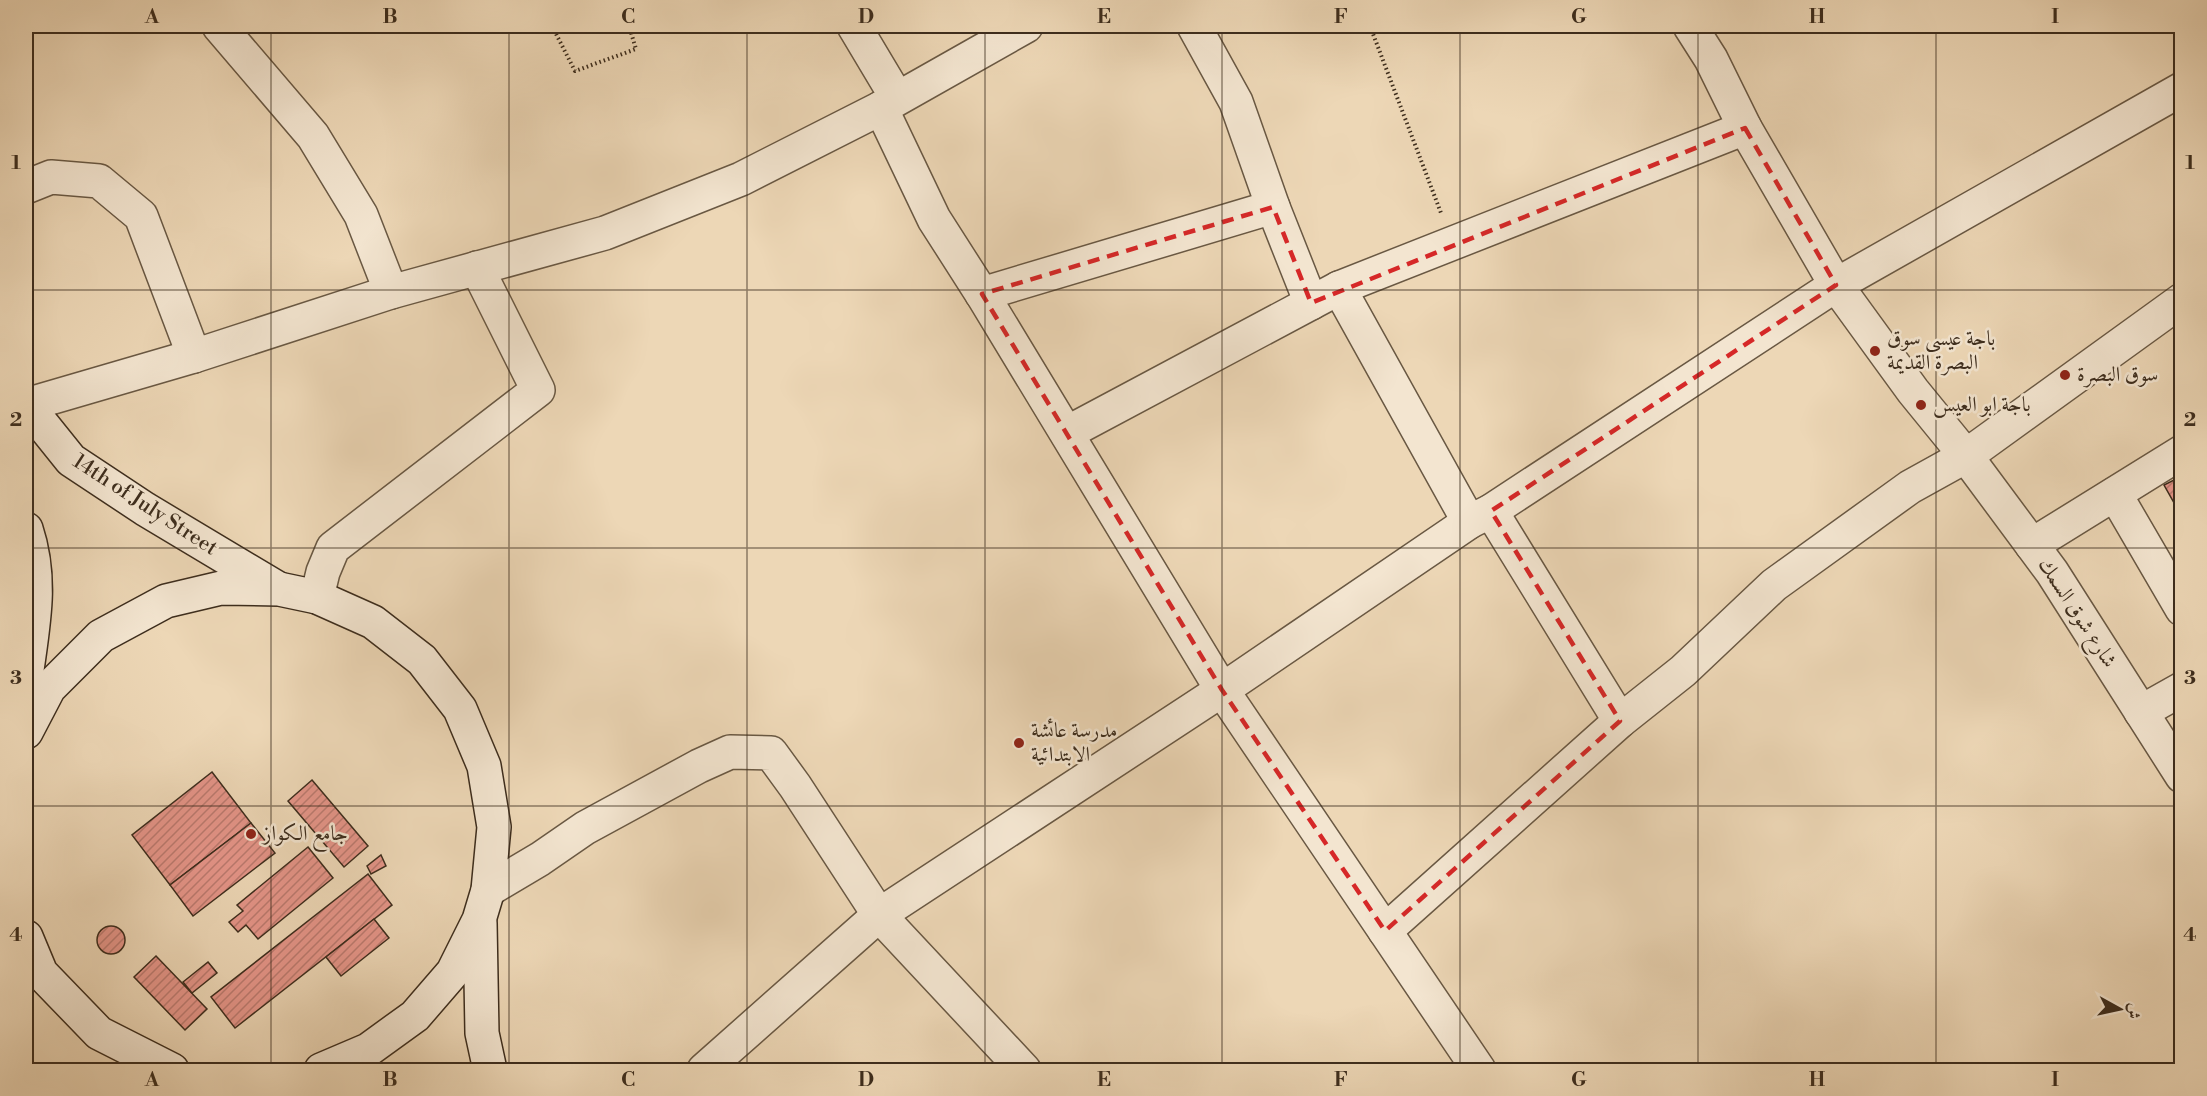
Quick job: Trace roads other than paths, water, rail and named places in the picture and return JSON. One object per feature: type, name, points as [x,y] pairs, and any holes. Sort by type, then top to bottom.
[{"type":"street","points":[[219,26],[318,144],[361,215],[391,292]]},
{"type":"street","points":[[854,26],[889,103],[934,219],[1068,433],[1222,690],[1479,1071]]},
{"type":"street","points":[[26,405],[194,356],[391,292],[605,233],[741,179],[889,103],[1026,26]]},
{"type":"street","points":[[1194,26],[1236,102],[1273,207],[1325,295],[1620,721]]},
{"type":"street","name":"شارع شوق السمك","points":[[1690,26],[1711,59],[1745,128],[1836,285],[1913,391],[1966,456],[2052,572],[2181,776]]},
{"type":"street","points":[[704,1071],[879,915],[1222,690],[1480,516],[1836,285],[2181,89]]},
{"type":"street","points":[[1068,433],[1325,295],[1745,128]]},
{"type":"street","points":[[26,187],[51,177],[99,181],[141,216],[194,356]]},
{"type":"street","points":[[982,294],[1273,207]]},
{"type":"street","points":[[316,597],[333,548],[538,390],[477,268]]},
{"type":"street","points":[[1385,931],[1620,721],[1683,671],[1774,585],[1910,487],[1966,456],[2181,300]]},
{"type":"street","name":"14th of July Street","points":[[26,405],[71,459],[145,509],[279,589]]},
{"type":"street","points":[[2032,545],[2181,452]]},
{"type":"street","points":[[2115,494],[2181,609]]},
{"type":"street","points":[[26,529],[33,553],[36,606],[26,677]]},
{"type":"street","points":[[26,732],[49,688],[100,636],[166,601],[221,588],[279,589],[316,597],[373,622],[422,660],[460,709],[484,766],[494,828],[484,905],[482,1034],[490,1071]]},
{"type":"street","points":[[2141,712],[2181,689]]},
{"type":"street","points":[[321,1071],[368,1050],[415,1016],[453,972],[484,905],[540,859],[585,828],[699,766],[730,752],[771,753],[879,915],[1024,1071]]},
{"type":"street","points":[[26,937],[41,973],[99,1033],[144,1062],[172,1071]]},
{"type":"place","name":"باجة عيسى سوق البصرة القديمة","points":[[1875,351]]},
{"type":"place","name":"سوق البصرة","points":[[2065,375]]},
{"type":"place","name":"باجة ابو العيس","points":[[1921,405]]},
{"type":"place","name":"مدرسة عائشة الابتدائية","points":[[1019,743]]},
{"type":"place","name":"جامع الكواز","points":[[251,834]]}]
